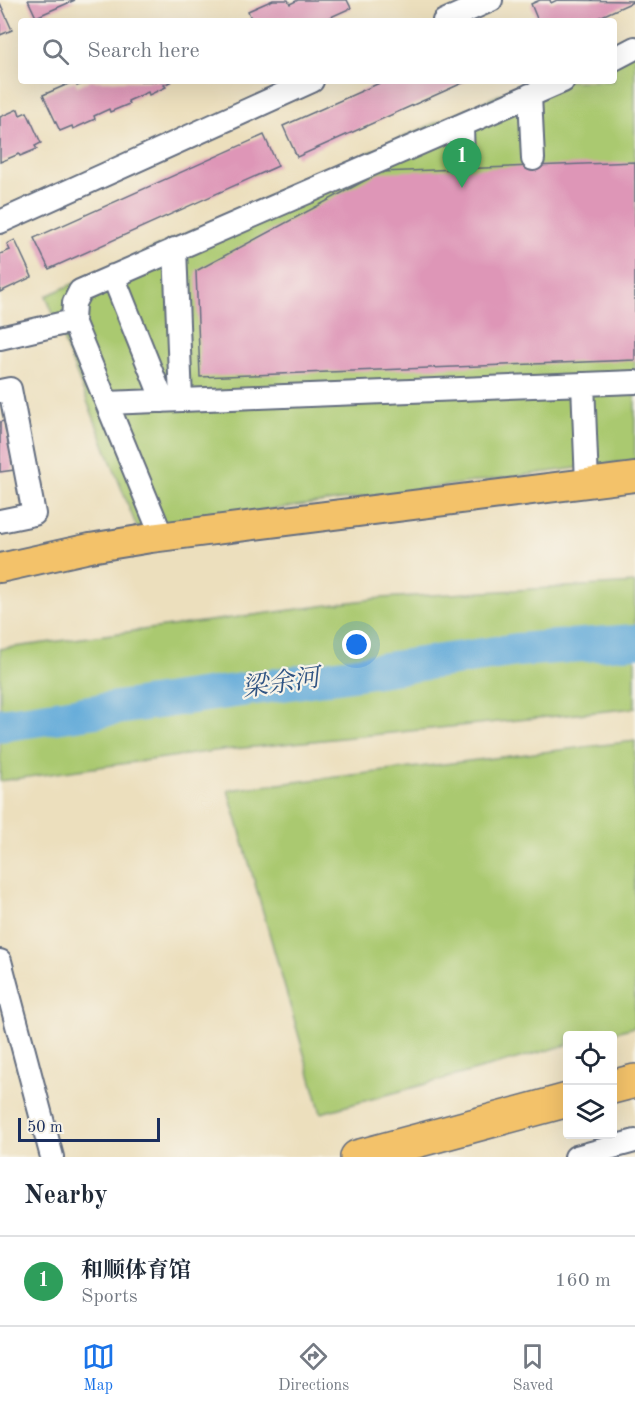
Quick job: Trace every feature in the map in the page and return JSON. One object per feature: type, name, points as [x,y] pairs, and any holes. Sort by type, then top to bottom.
[{"type":"highway","points":[[617,1086],[635,1081]]},
{"type":"highway","points":[[357,1157],[563,1101]]},
{"type":"main road","points":[[0,568],[90,548],[162,537],[635,477]]},
{"type":"street","points":[[451,18],[491,0]]},
{"type":"street","points":[[617,57],[635,48]]},
{"type":"street","points":[[0,222],[305,84]]},
{"type":"street","points":[[162,537],[73,321],[74,303],[80,291],[556,84]]},
{"type":"street","points":[[530,95],[533,159]]},
{"type":"street","points":[[462,125],[463,163]]},
{"type":"street","points":[[172,400],[175,249]]},
{"type":"street","points":[[113,276],[172,400]]},
{"type":"street","points":[[0,338],[73,321]]},
{"type":"street","points":[[107,403],[635,382]]},
{"type":"street","points":[[583,384],[587,483]]},
{"type":"street","points":[[0,391],[10,389],[34,514],[0,521]]},
{"type":"street","points":[[0,961],[52,1157]]},
{"type":"street","points":[[576,1157],[635,1141]]},
{"type":"green space","points":[[635,34],[635,460],[137,528],[46,296],[523,84],[617,84],[617,43]]},
{"type":"green space","points":[[635,583],[635,708],[214,751],[0,781],[0,649],[381,598]]},
{"type":"green space","points":[[635,741],[635,1027],[617,1032],[563,1031],[563,1046],[321,1113],[228,790]]},
{"type":"building","points":[[28,0],[75,0],[36,17]]},
{"type":"building","points":[[273,0],[288,0],[290,4],[298,0],[347,0],[351,8],[329,18],[251,18],[248,11]]},
{"type":"building","points":[[540,0],[550,0],[551,3],[557,0],[635,1],[598,18],[537,18],[531,4]]},
{"type":"building","points":[[0,3],[12,30],[0,35]]},
{"type":"building","points":[[68,84],[77,86],[82,84],[166,84],[164,85],[166,87],[149,95],[148,92],[110,112],[109,109],[94,116],[95,119],[73,129],[72,126],[60,131],[43,95]]},
{"type":"building","points":[[377,84],[460,84],[297,157],[283,126]]},
{"type":"building","points":[[18,109],[20,115],[27,112],[41,143],[35,146],[37,149],[0,162],[0,117]]},
{"type":"building","points":[[264,135],[278,166],[49,269],[34,238]]},
{"type":"building","points":[[635,162],[635,360],[200,377],[196,271],[381,172]]},
{"type":"building","points":[[15,240],[32,277],[0,292],[0,254],[10,250],[7,244]]},
{"type":"building","points":[[4,421],[14,470],[0,472],[0,422]]},
{"type":"waterway","name":"梁余河","points":[[0,725],[517,650],[635,641]]},
{"type":"place","name":"和顺体育馆","points":[[462,188]]}]
